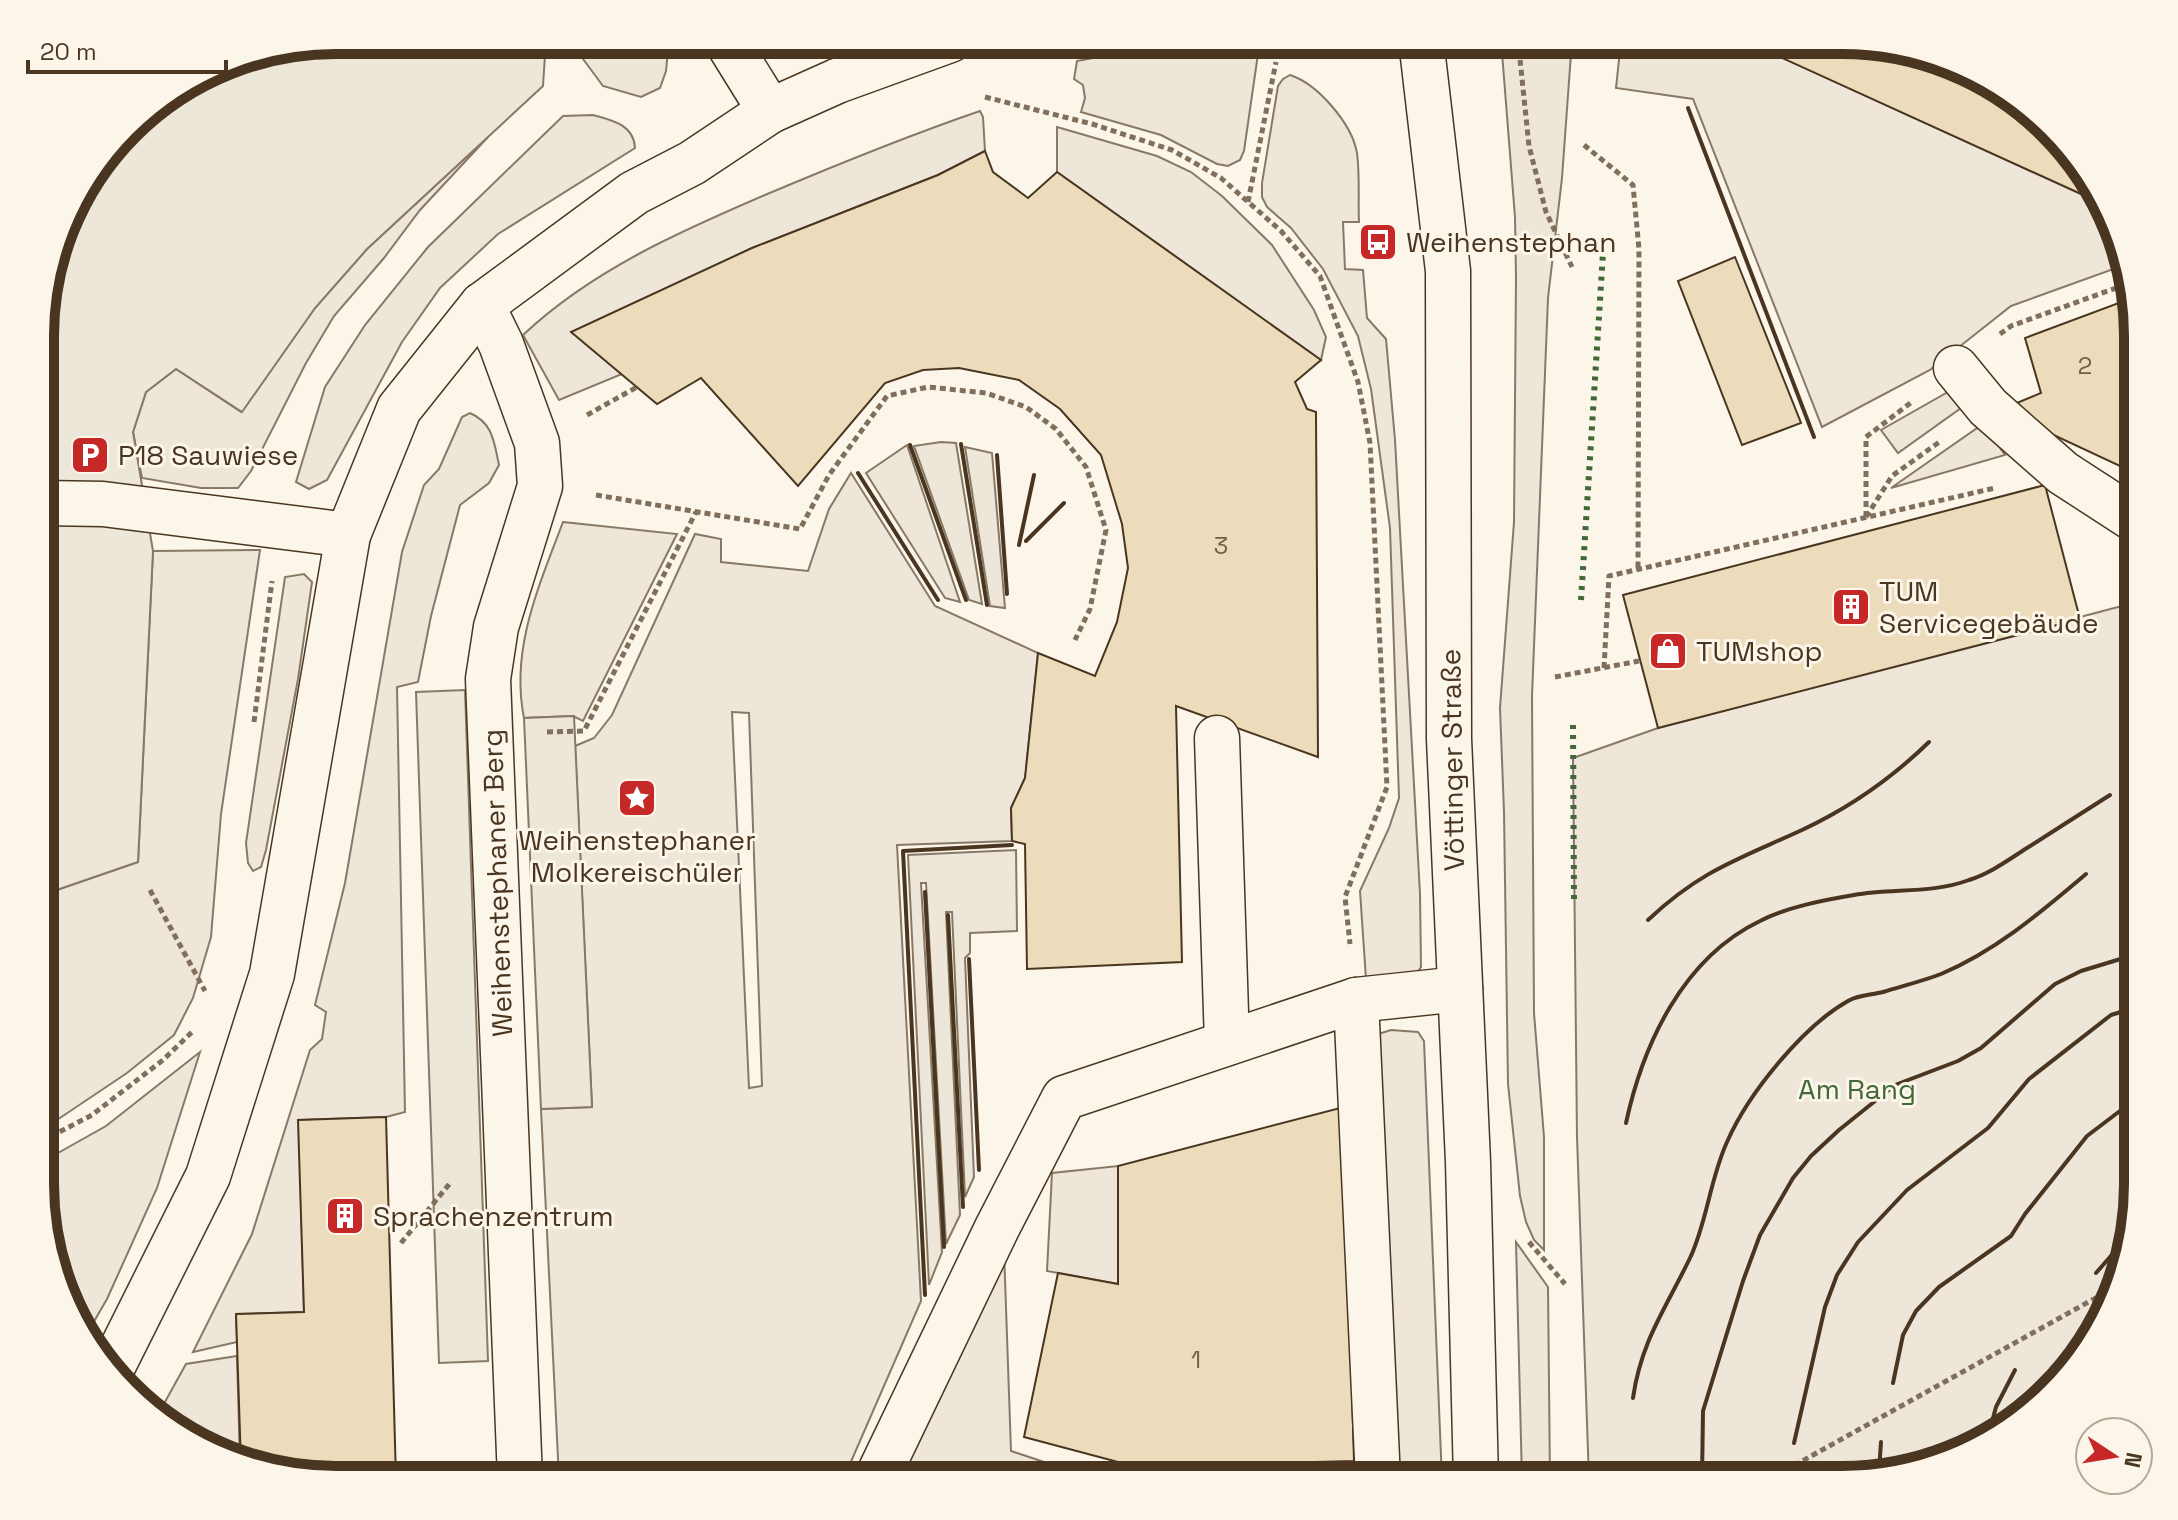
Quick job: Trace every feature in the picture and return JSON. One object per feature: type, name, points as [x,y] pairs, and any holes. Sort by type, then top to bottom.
[{"type":"street","points":[[735,54],[770,111]]},
{"type":"street","points":[[116,1360],[208,1176],[272,974],[348,535],[399,409],[482,305],[634,193],[692,163],[770,111],[837,81],[910,54]]},
{"type":"street","name":"Vöttinger Straße","points":[[1423,55],[1448,271],[1449,739],[1468,1162],[1476,1466]]},
{"type":"street","name":"Weihenstephaner Berg","points":[[482,305],[501,344],[537,443],[540,486],[496,627],[488,679],[519,1465]]},
{"type":"street","points":[[1956,368],[1988,407],[2063,473],[2123,512]]},
{"type":"street","points":[[54,503],[103,504],[348,535]]},
{"type":"street","points":[[1217,738],[1227,1043]]},
{"type":"street","points":[[883,1465],[997,1228],[1064,1098],[1356,1000],[1460,989]]},
{"type":"street","points":[[1356,1000],[1377,1466]]},
{"type":"path","points":[[1520,55],[1529,146],[1546,212],[1572,267]]},
{"type":"path","points":[[1248,203],[1276,62]]},
{"type":"path","points":[[985,97],[1092,124],[1172,150],[1221,178],[1281,231],[1320,276],[1358,382],[1370,443],[1387,787],[1345,897],[1356,1000]]},
{"type":"path","points":[[1584,145],[1633,185],[1639,249],[1638,569]]},
{"type":"path","points":[[540,486],[800,529],[829,475],[887,396],[928,387],[986,393],[1026,407],[1056,429],[1086,467],[1106,530],[1090,609],[1075,640]]},
{"type":"path","points":[[1866,517],[1892,476],[1988,407]]},
{"type":"path","points":[[1604,668],[1609,576],[2063,473]]},
{"type":"path","points":[[490,733],[584,731],[696,512]]},
{"type":"path","points":[[252,731],[275,560],[269,525]]},
{"type":"path","points":[[1555,677],[1639,661]]},
{"type":"path","points":[[150,890],[208,996]]},
{"type":"path","points":[[55,1134],[92,1115],[163,1060],[195,1029]]},
{"type":"path","points":[[1793,1466],[2102,1295]]},
{"type":"green space","points":[[579,54],[668,54],[660,88],[641,97],[603,86]]},
{"type":"green space","points":[[1258,55],[1244,151],[1240,160],[1228,166],[1217,164],[1161,135],[1081,112],[1085,98],[1083,85],[1074,79],[1077,61],[1100,57]]},
{"type":"green space","points":[[1502,55],[1571,55],[1562,178],[1548,298],[1532,696],[1534,1013],[1544,1137],[1544,1250],[1534,1240],[1526,1222],[1520,1196],[1508,1084],[1500,708],[1514,522],[1515,217]]},
{"type":"green space","points":[[1620,55],[1776,55],[2087,197],[2103,228],[2115,268],[2011,306],[1930,370],[1822,427],[1693,99],[1616,88]]},
{"type":"green space","points":[[1290,75],[1312,87],[1332,106],[1354,142],[1358,161],[1359,222],[1343,222],[1345,269],[1363,270],[1367,318],[1386,339],[1395,440],[1420,894],[1421,967],[1414,978],[1366,979],[1360,891],[1399,798],[1390,528],[1371,389],[1358,336],[1323,269],[1291,228],[1267,207],[1262,197],[1278,86]]},
{"type":"green space","points":[[980,111],[985,151],[938,175],[752,248],[572,332],[622,374],[559,400],[523,335],[578,291],[638,254],[701,223],[845,162]]},
{"type":"green space","points":[[593,115],[626,129],[634,140],[635,148],[498,234],[440,288],[402,342],[327,480],[309,489],[296,482],[325,387],[365,325],[428,247],[563,116]]},
{"type":"green space","points":[[1057,127],[1157,156],[1191,172],[1222,196],[1272,245],[1314,310],[1326,337],[1321,360],[1057,172]]},
{"type":"green space","points":[[488,137],[420,210],[334,316],[306,363],[251,471],[238,488],[201,488],[142,478],[133,432],[146,392],[176,369],[241,412],[315,308],[367,249]]},
{"type":"green space","points":[[1955,388],[1968,403],[1898,453],[1881,430]]},
{"type":"green space","points":[[470,413],[488,428],[499,465],[489,483],[460,505],[431,616],[418,682],[397,687],[405,1112],[386,1117],[299,1120],[304,1312],[236,1314],[237,1342],[193,1352],[252,1234],[310,1050],[322,1039],[326,1012],[315,1005],[345,883],[402,552],[424,485],[439,469],[462,417]]},
{"type":"green space","points":[[1983,424],[2005,455],[1891,488]]},
{"type":"green space","points":[[956,443],[982,604],[969,600],[914,446]]},
{"type":"green space","points":[[907,445],[960,602],[945,598],[866,473]]},
{"type":"green space","points":[[965,447],[992,453],[1005,608],[990,606]]},
{"type":"green space","points":[[851,473],[935,606],[1038,653],[1025,778],[1011,808],[1012,841],[897,845],[921,1301],[849,1465],[558,1465],[541,1109],[592,1107],[575,746],[594,738],[612,715],[695,534],[721,539],[721,562],[808,571],[829,509]],"holes":[[[732,712],[749,713],[762,1086],[749,1088]]]},
{"type":"green space","points":[[563,522],[677,534],[583,721],[573,716],[524,718],[521,692],[521,667],[529,618]]},
{"type":"green space","points":[[260,550],[221,814],[211,937],[193,998],[174,1035],[127,1073],[55,1121],[55,891],[138,862],[153,551]]},
{"type":"green space","points":[[304,574],[312,582],[298,679],[266,850],[261,867],[253,871],[248,863],[246,843],[285,577]]},
{"type":"green space","name":"Am Rang","points":[[2123,606],[2124,1184],[2119,1239],[2103,1292],[2066,1356],[2014,1408],[1950,1445],[1878,1464],[1589,1466],[1577,1137],[1573,758],[1658,728]]},
{"type":"green space","points":[[1016,850],[1017,931],[970,933],[970,953],[965,958],[974,1177],[965,1197],[952,912],[946,912],[960,1215],[946,1244],[926,883],[921,883],[942,1252],[929,1285],[908,855]]},
{"type":"green space","points":[[1391,1030],[1418,1032],[1424,1041],[1441,1466],[1398,1466],[1375,1035]]},
{"type":"green space","points":[[200,1052],[157,1188],[107,1299],[92,1325],[75,1292],[59,1239],[55,1155],[106,1126]]},
{"type":"green space","points":[[1118,1166],[1118,1284],[1047,1271],[1052,1173]]},
{"type":"green space","points":[[1516,1242],[1548,1287],[1550,1466],[1522,1466]]},
{"type":"green space","points":[[1004,1250],[1011,1451],[1054,1465],[898,1465]]},
{"type":"green space","points":[[237,1356],[240,1449],[211,1437],[162,1407],[186,1364]]},
{"type":"shaded area","name":"P18 Sauwiese","points":[[545,54],[543,86],[367,249],[315,308],[242,412],[176,369],[146,392],[133,432],[153,551],[138,862],[55,891],[54,336],[59,281],[83,211],[112,164],[150,124],[195,92],[228,75],[300,56]]},
{"type":"shaded area","points":[[465,690],[488,1361],[439,1363],[416,692]]},
{"type":"shaded area","points":[[574,716],[592,1107],[541,1109],[524,718]]},
{"type":"building","points":[[1776,55],[1878,56],[1950,75],[1983,92],[2028,124],[2066,164],[2087,197]]},
{"type":"building","points":[[985,151],[993,172],[1028,198],[1057,172],[1321,360],[1295,382],[1307,409],[1316,412],[1318,757],[1176,706],[1182,962],[1027,969],[1025,844],[1012,841],[1011,808],[1025,778],[1038,653],[1095,676],[1117,622],[1128,568],[1122,524],[1101,455],[1060,409],[1019,380],[959,368],[923,370],[885,383],[798,486],[701,378],[657,404],[571,332],[752,248],[938,175]]},
{"type":"building","points":[[1735,257],[1801,423],[1742,445],[1678,281]]},
{"type":"building","points":[[2122,302],[2123,468],[2000,410],[2041,393],[2025,338]]},
{"type":"building","name":"TUM Servicegebäude","points":[[2045,485],[2080,619],[1658,728],[1623,595]]},
{"type":"building","points":[[1344,1107],[1354,1461],[1277,1463],[1277,1466],[1131,1466],[1024,1437],[1058,1273],[1118,1284],[1118,1166]]},
{"type":"building","name":"Sprachenzentrum","points":[[386,1117],[396,1465],[300,1464],[241,1449],[236,1314],[304,1312],[298,1120]]},
{"type":"hedge","points":[[1581,600],[1603,253]]},
{"type":"hedge","points":[[1573,725],[1574,901]]},
{"type":"wall","points":[[1688,108],[1814,437]]},
{"type":"wall","points":[[961,444],[987,605]]},
{"type":"wall","points":[[910,445],[966,600]]},
{"type":"wall","points":[[997,455],[1007,594]]},
{"type":"wall","points":[[858,473],[938,600]]},
{"type":"wall","points":[[1019,545],[1034,475]]},
{"type":"wall","points":[[1026,541],[1064,503]]},
{"type":"wall","points":[[1648,920],[1703,877],[1853,802],[1885,780],[1929,742]]},
{"type":"wall","points":[[1626,1123],[1643,1063],[1670,1006],[1688,980],[1733,937],[1771,916],[1830,899],[1941,887],[1977,877],[2110,795]]},
{"type":"wall","points":[[925,1295],[903,851],[1012,845]]},
{"type":"wall","points":[[1633,1398],[1648,1342],[1696,1244],[1727,1142],[1748,1103],[1778,1063],[1813,1027],[1848,1001],[1927,979],[1961,965],[2017,930],[2086,874]]},
{"type":"wall","points":[[925,892],[944,1247]]},
{"type":"wall","points":[[948,915],[963,1207]]},
{"type":"wall","points":[[1702,1466],[1703,1411],[1743,1281],[1760,1235],[1793,1178],[1811,1156],[1895,1085],[1958,1061],[1981,1048],[2055,984],[2081,971],[2124,958]]},
{"type":"wall","points":[[969,959],[979,1170]]},
{"type":"wall","points":[[1794,1443],[1825,1307],[1837,1275],[1858,1242],[1907,1190],[1988,1128],[2029,1079],[2111,1015],[2124,1011]]},
{"type":"wall","points":[[1893,1383],[1903,1335],[1916,1311],[1939,1287],[2011,1236],[2087,1136],[2124,1108]]},
{"type":"wall","points":[[2096,1273],[2116,1250]]},
{"type":"wall","points":[[1992,1422],[1996,1407],[2015,1370]]},
{"type":"wall","points":[[1879,1464],[1881,1442]]},
{"type":"place","name":"Weihenstephan","points":[[1378,242]]},
{"type":"place","name":"P18 Sauwiese","points":[[90,455]]},
{"type":"place","name":"TUM Servicegebäude","points":[[1851,607]]},
{"type":"place","name":"TUMshop","points":[[1668,651]]},
{"type":"place","name":"Weihenstephaner Molkereischüler","points":[[637,798]]},
{"type":"place","name":"Sprachenzentrum","points":[[345,1216]]}]
